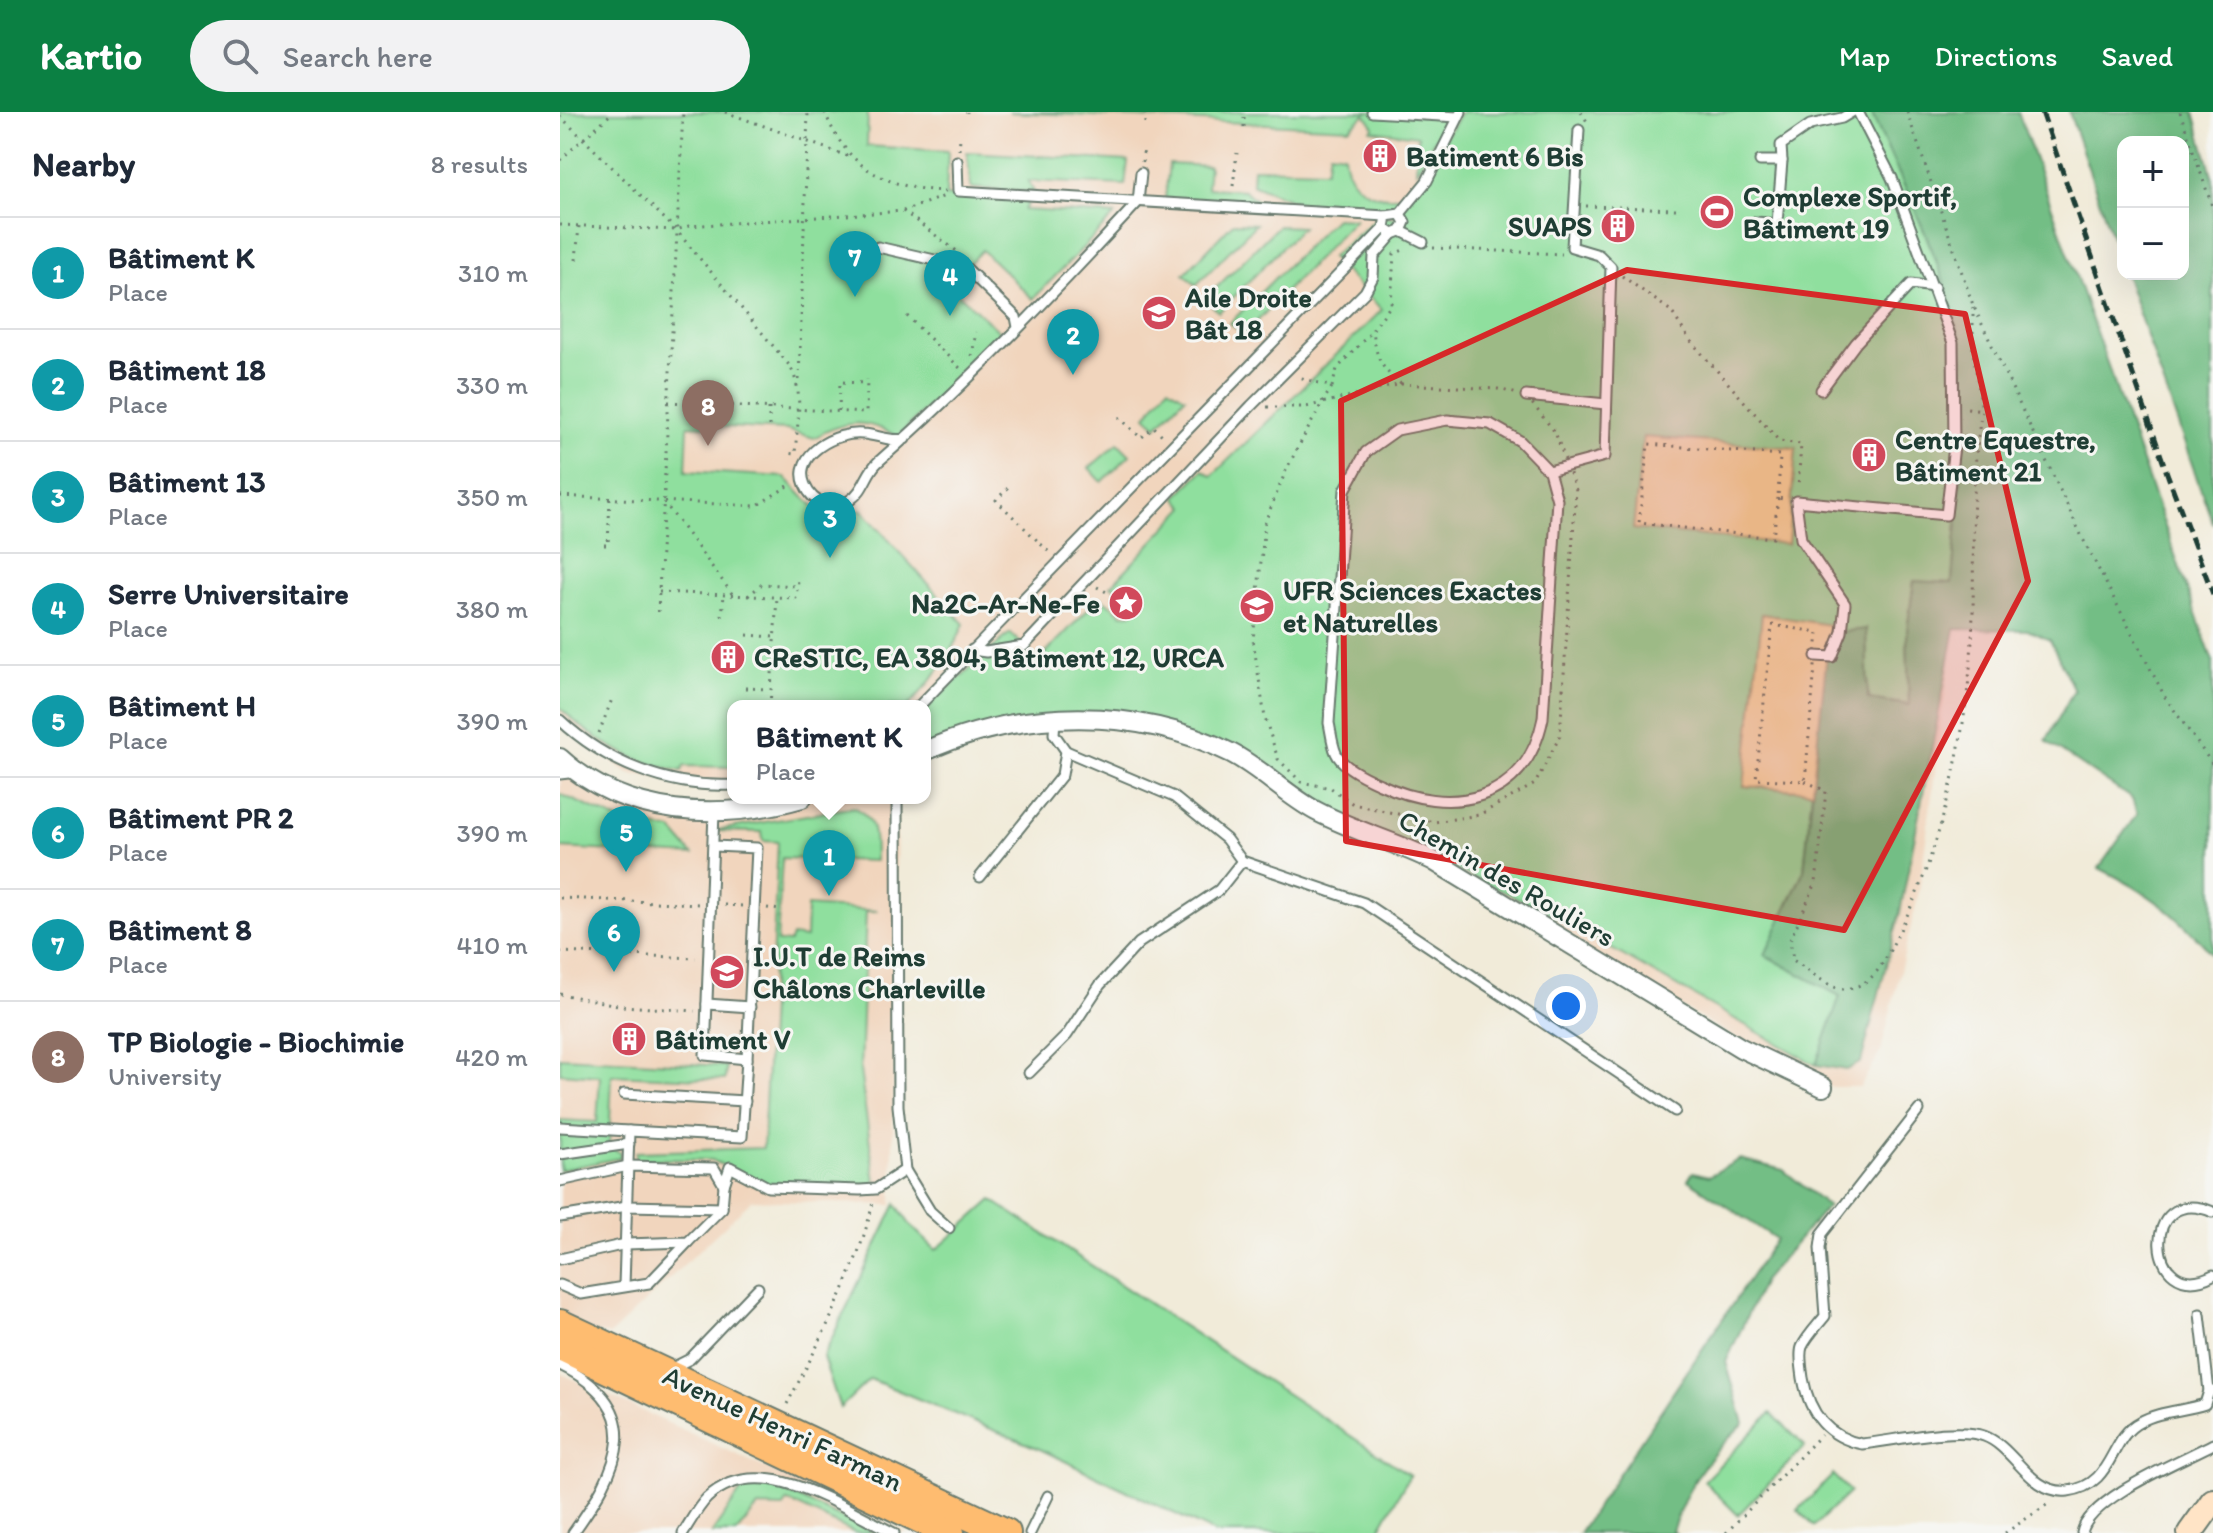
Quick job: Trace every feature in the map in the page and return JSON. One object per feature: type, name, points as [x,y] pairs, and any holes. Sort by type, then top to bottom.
[{"type":"main road","name":"Avenue Henri Farman","points":[[560,1324],[1006,1533]]},
{"type":"main road","name":"Avenue Henri Farman","points":[[560,1346],[950,1533]]},
{"type":"street","name":"Chemin des Rouliers","points":[[931,749],[997,727],[1055,720],[1107,719],[1144,723],[1232,753],[1311,809],[1434,861],[1741,1048],[1823,1087]]},
{"type":"street","points":[[560,758],[568,773],[615,794],[674,810],[714,812],[778,804]]},
{"type":"street","points":[[2190,1533],[2213,1501]]},
{"type":"lane","points":[[957,161],[958,191],[1386,216],[1400,214],[1427,181],[1460,114],[1372,112]]},
{"type":"lane","points":[[1756,222],[1777,224],[1781,145],[1810,125],[1842,118],[1852,112]]},
{"type":"lane","points":[[1816,656],[1832,657],[1842,632],[1845,604],[1801,539],[1796,501],[1946,515],[1955,406],[1953,343],[1892,178],[1858,112]]},
{"type":"lane","points":[[1549,471],[1567,463],[1605,456],[1611,267],[1599,255],[1572,247],[1579,207],[1583,132]]},
{"type":"lane","points":[[1760,161],[1782,161]]},
{"type":"lane","points":[[905,439],[891,441],[863,433],[843,436],[819,446],[808,457],[802,477],[816,501],[832,506],[849,501],[862,488],[869,470],[918,430],[1138,202],[1141,173]]},
{"type":"lane","points":[[925,700],[1405,222],[1400,214]]},
{"type":"lane","points":[[1386,216],[1393,231],[1424,245]]},
{"type":"lane","points":[[972,650],[986,652],[1024,646],[1251,406],[1365,292],[1373,277],[1374,256],[1393,231]]},
{"type":"lane","points":[[878,247],[965,267],[1016,317],[1018,327]]},
{"type":"lane","points":[[1821,390],[1856,343],[1911,284],[1934,287]]},
{"type":"lane","points":[[1526,396],[1606,404]]},
{"type":"lane","points":[[1447,420],[1490,424],[1520,441],[1549,471],[1557,500],[1543,718],[1538,746],[1514,778],[1485,794],[1442,803],[1411,799],[1361,775],[1336,755],[1329,723],[1345,490],[1366,452],[1397,430],[1447,420]]},
{"type":"lane","points":[[560,720],[593,748],[677,782],[727,785]]},
{"type":"lane","points":[[1055,720],[1054,734],[1066,751],[1174,797],[1226,839],[1242,861],[1364,903],[1675,1111]]},
{"type":"lane","points":[[980,877],[1062,775],[1066,751]]},
{"type":"lane","points":[[897,804],[898,1106],[905,1170],[930,1211],[949,1228]]},
{"type":"lane","points":[[714,812],[705,1055],[747,1059]]},
{"type":"lane","points":[[560,1127],[742,1137],[757,848],[714,846]]},
{"type":"lane","points":[[1029,1073],[1067,1035],[1100,985],[1139,943],[1219,890],[1242,861]]},
{"type":"lane","points":[[707,1008],[750,1007]]},
{"type":"lane","points":[[624,1094],[745,1101]]},
{"type":"lane","points":[[1919,1110],[1822,1234],[1820,1248],[1825,1316],[1801,1348],[1801,1368],[1813,1412],[1827,1429],[1847,1441],[1862,1444],[1963,1433],[1981,1435],[1997,1442],[2034,1480],[2051,1489],[2068,1491],[2097,1478],[2108,1467],[2128,1431],[2139,1422],[2205,1404],[2211,1391],[2200,1314]]},
{"type":"lane","points":[[624,1286],[629,1131]]},
{"type":"lane","points":[[560,1154],[629,1144]]},
{"type":"lane","points":[[560,1181],[628,1166],[714,1168],[724,1185]]},
{"type":"lane","points":[[560,1285],[581,1294],[649,1283],[722,1208],[724,1185],[730,1167],[768,1187],[876,1189],[905,1170]]},
{"type":"lane","points":[[560,1217],[627,1206],[722,1208]]},
{"type":"lane","points":[[2213,1212],[2190,1207],[2179,1210],[2162,1226],[2158,1248],[2170,1271],[2180,1277],[2193,1280],[2213,1275]]},
{"type":"lane","points":[[560,1259],[626,1244],[688,1242]]},
{"type":"lane","points":[[664,1373],[690,1359],[758,1288]]},
{"type":"lane","points":[[560,1365],[578,1374],[605,1397],[618,1427],[615,1464],[573,1533]]},
{"type":"lane","points":[[2082,1533],[2084,1523],[2099,1505],[2213,1444]]},
{"type":"lane","points":[[683,1533],[706,1499],[720,1488],[756,1476],[787,1483],[894,1533]]},
{"type":"lane","points":[[1030,1533],[1048,1496]]},
{"type":"path","points":[[658,612],[683,112]]},
{"type":"path","points":[[725,112],[855,158]]},
{"type":"path","points":[[787,453],[795,454],[798,410],[808,112]]},
{"type":"path","points":[[825,112],[834,137],[864,168],[910,190],[958,191]]},
{"type":"path","points":[[1145,112],[1145,123]]},
{"type":"path","points":[[1244,112],[1244,127]]},
{"type":"path","points":[[1581,112],[1588,119],[1583,132]]},
{"type":"path","points":[[1907,112],[1973,305],[2083,539],[2165,697],[2213,765]]},
{"type":"path","points":[[2180,112],[2213,209]]},
{"type":"path","points":[[560,160],[610,113]]},
{"type":"path","points":[[560,116],[676,230],[799,380]]},
{"type":"path","points":[[1233,186],[1237,153]]},
{"type":"path","points":[[560,225],[676,230],[689,226],[903,211],[958,191]]},
{"type":"path","points":[[1424,245],[1565,254],[1581,250],[1579,207],[1677,209]]},
{"type":"path","points":[[903,211],[970,262],[965,267]]},
{"type":"path","points":[[576,260],[579,226]]},
{"type":"path","points":[[1251,406],[1306,407],[1322,403],[1401,384],[1498,389],[1526,396],[1542,411],[1555,432],[1576,490],[1560,736],[1535,784],[1479,815],[1434,822],[1393,814],[1353,804],[1331,788],[1301,782],[1278,759],[1265,718],[1253,640],[1265,522],[1287,468],[1322,403],[1332,387],[1337,369],[1391,305],[1394,254],[1410,248]]},
{"type":"path","points":[[1611,267],[1671,311],[1689,339],[1779,441],[1801,444],[1796,501],[1778,498]]},
{"type":"path","points":[[1805,781],[1818,632],[1772,625],[1756,779],[1805,781],[1826,791],[1816,883],[1790,940],[1793,960],[1839,989],[1848,989],[1865,983],[1879,972],[1919,892],[1951,776],[1969,678],[1974,557],[1972,462],[1982,410],[1973,350],[1973,305]]},
{"type":"path","points":[[907,316],[969,376]]},
{"type":"path","points":[[1373,329],[1377,360],[1382,369],[1401,384]]},
{"type":"path","points":[[969,376],[976,332]]},
{"type":"path","points":[[1284,372],[1332,387]]},
{"type":"path","points":[[668,402],[866,413],[866,381],[840,382],[839,411]]},
{"type":"path","points":[[1955,406],[1982,410]]},
{"type":"path","points":[[769,408],[769,429]]},
{"type":"path","points":[[1119,417],[1141,438]]},
{"type":"path","points":[[1648,444],[1780,455],[1778,498],[1773,538],[1639,523],[1648,444]]},
{"type":"path","points":[[560,496],[756,506],[802,477]]},
{"type":"path","points":[[1008,488],[996,500],[1060,562]]},
{"type":"path","points":[[604,545],[608,545],[610,498]]},
{"type":"path","points":[[663,501],[733,595]]},
{"type":"path","points":[[1087,582],[1116,597]]},
{"type":"path","points":[[659,592],[733,595],[748,596],[796,598],[798,583],[762,584],[748,596]]},
{"type":"path","points":[[722,616],[724,595]]},
{"type":"path","points":[[770,700],[777,597]]},
{"type":"path","points":[[747,635],[774,637]]},
{"type":"path","points":[[745,688],[770,689]]},
{"type":"path","points":[[593,748],[612,699]]},
{"type":"path","points":[[560,898],[711,905]]},
{"type":"path","points":[[560,952],[709,959]]},
{"type":"path","points":[[560,994],[623,1006],[707,1008]]},
{"type":"path","points":[[781,1414],[807,1366],[868,1228],[876,1189]]},
{"type":"path","points":[[1726,1533],[1827,1429]]},
{"type":"path","points":[[2005,1533],[2068,1491]]},
{"type":"highlighted area","points":[[1627,270],[1965,314],[2028,581],[1844,930],[1346,841],[1341,401]]},
{"type":"shaded area","name":"UFR Sciences Exactes et Naturelles","points":[[560,112],[1871,112],[1963,414],[1954,629],[1919,892],[1881,1051],[1860,1087],[1823,1087],[1232,753],[1144,723],[1055,720],[931,750],[931,700],[727,700],[727,782],[628,774],[560,717]]},
{"type":"shaded area","name":"I.U.T de Reims Châlons Charleville","points":[[560,758],[569,767],[674,810],[738,804],[897,804],[892,1205],[752,1200],[610,1335],[560,1324]]},
{"type":"shaded area","points":[[560,1373],[573,1379],[906,1533],[560,1533]]},
{"type":"green space","points":[[560,112],[868,112],[867,146],[948,151],[946,196],[1029,201],[1024,210],[1115,215],[1033,299],[982,250],[948,284],[1001,333],[898,437],[866,424],[836,427],[814,438],[787,430],[688,425],[686,471],[785,477],[802,496],[825,511],[862,510],[964,624],[940,668],[913,700],[727,700],[727,767],[684,766],[682,771],[648,763],[616,749],[587,731],[560,708]]},
{"type":"green space","points":[[1009,112],[1372,112],[1448,116],[1416,172],[1418,136],[1371,130],[1374,127],[1365,114],[1350,128]]},
{"type":"green space","points":[[1461,112],[1871,112],[1937,263],[1956,324],[1963,381],[1962,468],[1952,584],[1914,581],[1907,631],[1909,705],[1867,699],[1866,629],[1744,786],[1812,791],[1804,870],[1765,955],[1840,996],[1816,1065],[1541,909],[1401,844],[1332,820],[1232,753],[1144,723],[1055,720],[931,752],[931,703],[1010,633],[1039,660],[1100,597],[1122,614],[1131,614],[1137,609],[1137,597],[1111,586],[1185,507],[1176,497],[1203,470],[1212,476],[1382,310],[1331,257],[1380,215],[1395,218]]},
{"type":"green space","points":[[1871,112],[2018,112],[2213,662],[2213,955],[2161,905],[2099,868],[2137,814],[2132,799],[2046,741],[2074,690],[2050,640],[2027,630],[1955,629],[1900,912],[1861,1062],[1847,1070],[1816,1065],[1840,996],[1765,955],[1804,870],[1830,625],[1838,632],[1866,629],[1868,699],[1909,705],[1907,631],[1914,581],[1952,583],[1964,409],[1961,351],[1948,293],[1924,230]]},
{"type":"green space","points":[[2069,112],[2194,112],[2213,179],[2213,524],[2127,280],[2189,280],[2189,136],[2117,136],[2117,252]]},
{"type":"green space","points":[[967,152],[1128,161],[1125,185],[1028,181],[1034,192],[971,188]]},
{"type":"green space","points":[[1330,152],[1344,154],[1350,176],[1363,190],[1382,196],[1404,196],[1388,210],[1303,205],[1252,184],[1253,168],[1326,170]]},
{"type":"green space","points":[[1169,164],[1209,166],[1207,188],[1244,190],[1262,205],[1165,199]]},
{"type":"green space","points":[[1335,218],[1355,219],[1244,335],[1230,323]]},
{"type":"green space","points":[[1233,223],[1256,224],[1196,285],[1184,274]]},
{"type":"green space","points":[[1278,226],[1302,227],[1219,312],[1205,299]]},
{"type":"green space","points":[[1168,387],[1185,397],[1157,426],[1146,416]]},
{"type":"green space","points":[[1118,443],[1130,455],[1102,482],[1089,468]]},
{"type":"green space","points":[[560,794],[627,824],[672,830],[693,855],[560,848]]},
{"type":"green space","points":[[854,807],[871,823],[875,861],[782,858],[777,942],[790,942],[792,936],[806,938],[807,906],[878,911],[866,911],[860,1070],[876,1189],[768,1187],[712,1160],[636,1159],[636,1152],[763,1148],[778,842],[763,841],[762,832],[712,831]]},
{"type":"green space","points":[[560,1057],[726,1066],[725,1080],[612,1075],[609,1145],[620,1153],[620,1158],[560,1170],[560,1120],[597,1122],[600,1076],[560,1073]]},
{"type":"green space","points":[[1740,1159],[1783,1170],[1828,1206],[1763,1281],[1726,1362],[1744,1423],[1719,1448],[1692,1484],[1678,1513],[1672,1531],[1675,1533],[1579,1533],[1776,1239],[1688,1180],[1693,1172],[1709,1176]]},
{"type":"green space","points":[[992,1200],[1410,1475],[1377,1533],[1215,1533],[1042,1450],[870,1379],[840,1408],[823,1357],[896,1204],[911,1226],[936,1250]]},
{"type":"green space","points":[[1771,1413],[1805,1446],[1738,1515],[1704,1481]]},
{"type":"green space","points":[[1833,1475],[1850,1492],[1814,1526],[1798,1510]]},
{"type":"green space","points":[[769,1485],[875,1533],[855,1533],[788,1501],[783,1508],[758,1507],[736,1533],[712,1533],[743,1488]]},
{"type":"sand","points":[[1643,437],[1796,448],[1788,544],[1633,529]]},
{"type":"sand","points":[[1762,614],[1830,625],[1812,791],[1744,786]]},
{"type":"railway","points":[[2042,112],[2168,476],[2213,594]]},
{"type":"place","name":"Batiment 6 Bis","points":[[1380,156]]},
{"type":"place","name":"Complexe Sportif, Bâtiment 19","points":[[1717,212]]},
{"type":"place","name":"SUAPS","points":[[1618,226]]},
{"type":"place","name":"Bâtiment 8","points":[[855,297]]},
{"type":"place","name":"Aile Droite Bât 18","points":[[1159,313]]},
{"type":"place","name":"Serre Universitaire","points":[[950,316]]},
{"type":"place","name":"Bâtiment 18","points":[[1073,375]]},
{"type":"place","name":"TP Biologie - Biochimie","points":[[708,446]]},
{"type":"place","name":"Centre Equestre, Bâtiment 21","points":[[1869,455]]},
{"type":"place","name":"Bâtiment 13","points":[[830,558]]},
{"type":"place","name":"Na2C-Ar-Ne-Fe","points":[[1126,603]]},
{"type":"place","name":"UFR Sciences Exactes et Naturelles","points":[[1257,606]]},
{"type":"place","name":"CReSTIC, EA 3804, Bâtiment 12, URCA","points":[[728,657]]},
{"type":"place","name":"Bâtiment H","points":[[626,872]]},
{"type":"place","name":"Bâtiment K","points":[[829,896]]},
{"type":"place","name":"Bâtiment PR 2","points":[[614,972]]},
{"type":"place","name":"I.U.T de Reims Châlons Charleville","points":[[727,972]]},
{"type":"place","name":"Bâtiment V","points":[[629,1039]]}]
